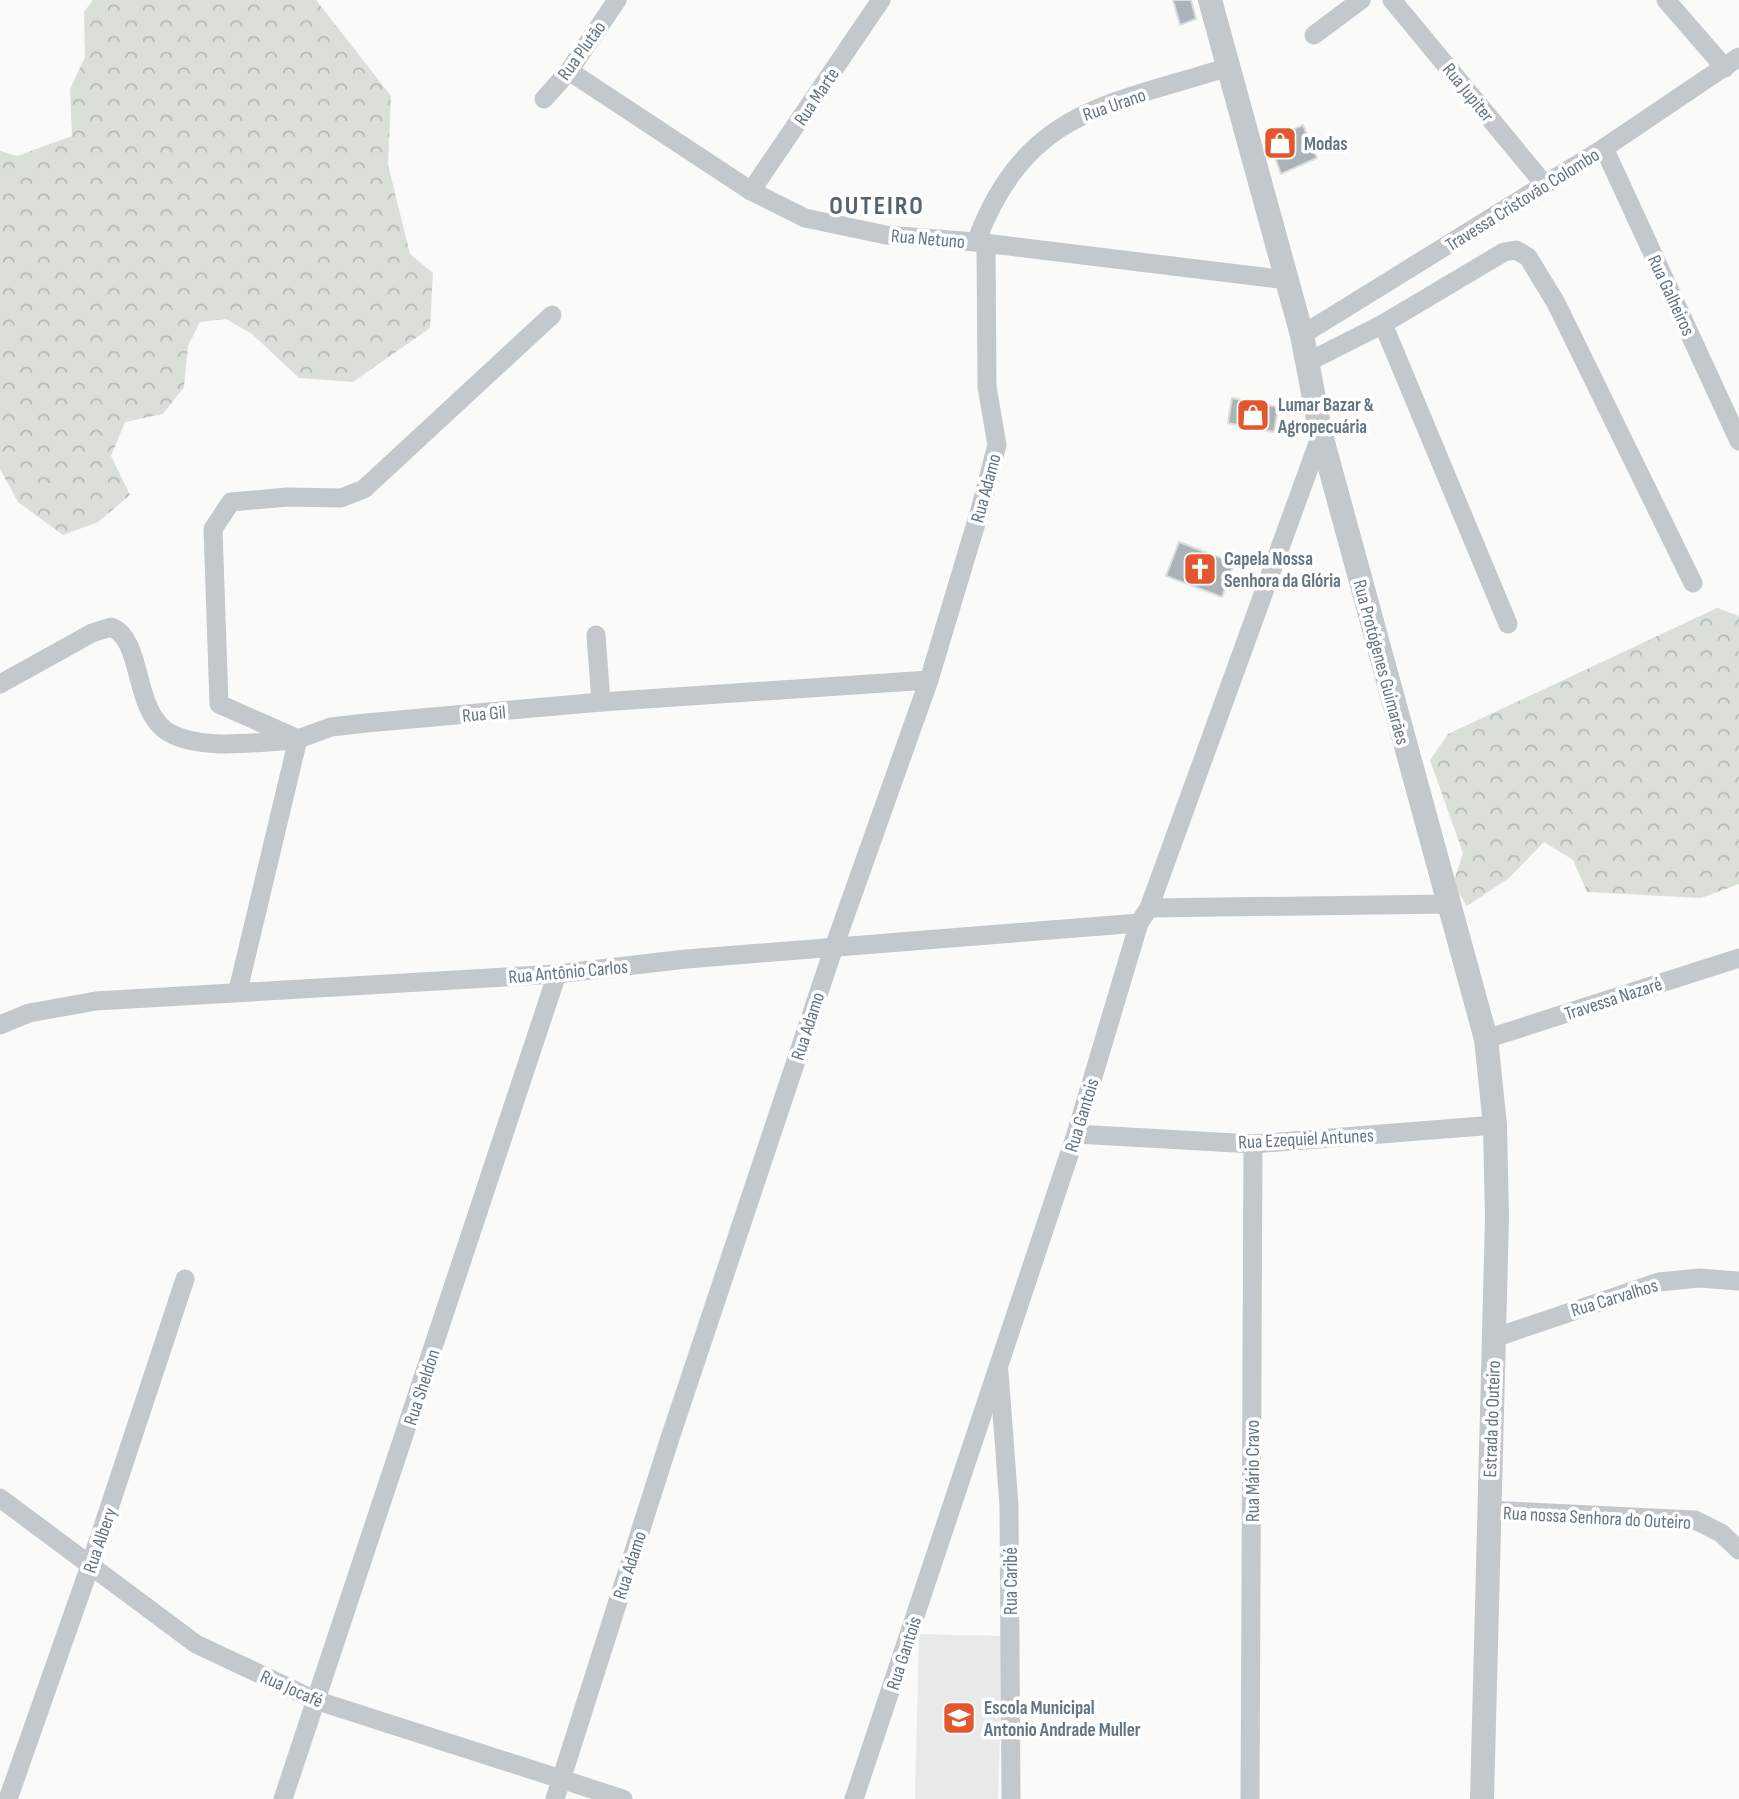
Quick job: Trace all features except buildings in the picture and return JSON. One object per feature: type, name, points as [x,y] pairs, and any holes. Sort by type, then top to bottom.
[{"type":"street","name":"Rua Plutão","points":[[544,99],[569,71],[617,0]]},
{"type":"street","name":"Rua Marte","points":[[751,191],[881,0]]},
{"type":"street","name":"Rua Protógenes Guimarães","points":[[1210,0],[1302,335],[1321,435],[1486,1039]]},
{"type":"street","points":[[1314,35],[1361,0]]},
{"type":"street","name":"Rua Jupiter","points":[[1392,0],[1545,185]]},
{"type":"street","points":[[1666,0],[1732,63]]},
{"type":"street","name":"Travessa Cristovão Colombo","points":[[1302,335],[1604,148],[1732,63]]},
{"type":"street","name":"Rua Urano","points":[[981,243],[987,211],[1000,189],[1023,158],[1048,134],[1080,114],[1229,67]]},
{"type":"street","name":"Rua Netuno","points":[[569,71],[751,191],[805,218],[886,235],[981,243],[1287,280]]},
{"type":"street","name":"Rua Galheiros","points":[[1604,148],[1739,441]]},
{"type":"street","name":"Rua Adamo","points":[[555,1799],[670,1438],[834,947],[929,680],[997,445],[987,387],[981,243]]},
{"type":"street","points":[[1306,363],[1383,324],[1504,252],[1516,250],[1528,257],[1556,303],[1693,583]]},
{"type":"street","points":[[238,990],[298,739],[219,704],[213,529],[231,502],[287,497],[341,498],[365,489],[552,315]]},
{"type":"street","points":[[1383,324],[1508,624]]},
{"type":"street","name":"Rua Gantois","points":[[854,1799],[1076,1134],[1144,915],[1321,435]]},
{"type":"street","name":"Rua Gil","points":[[0,684],[92,632],[111,627],[123,634],[148,706],[166,730],[196,741],[225,744],[298,739],[331,727],[366,723],[601,702],[929,680]]},
{"type":"street","points":[[596,635],[601,702]]},
{"type":"street","name":"Rua Antônio Carlos","points":[[0,1025],[29,1013],[96,1001],[238,990],[557,974],[1144,915],[1448,904]]},
{"type":"street","name":"Travessa Nazaré","points":[[1486,1039],[1739,958]]},
{"type":"street","name":"Rua Sheldon","points":[[283,1799],[557,974]]},
{"type":"street","name":"Estrada do Outeiro","points":[[1482,1799],[1494,1338],[1495,1125],[1486,1039]]},
{"type":"street","name":"Rua Ezequiel Antunes","points":[[1076,1134],[1253,1144],[1495,1125]]},
{"type":"street","name":"Rua Mário Cravo","points":[[1250,1799],[1253,1144]]},
{"type":"street","name":"Rua Carvalhos","points":[[1494,1338],[1659,1282],[1699,1278],[1739,1281]]},
{"type":"street","name":"Rua Albery","points":[[8,1799],[90,1566],[185,1279]]},
{"type":"street","name":"Rua Caribé","points":[[998,1364],[1009,1506],[1012,1799]]},
{"type":"street","name":"Rua Jocafé","points":[[0,1498],[196,1644],[315,1700],[622,1799]]},
{"type":"street","name":"Rua nossa Senhora do Outeiro","points":[[1488,1510],[1695,1520],[1721,1532],[1739,1550]]},
{"type":"shaded area","name":"Escola Municipal Antonio Andrade Muller","points":[[919,1634],[1003,1636],[998,1799],[915,1799]]},
{"type":"green space","points":[[93,0],[316,0],[391,96],[388,165],[410,254],[433,273],[430,328],[353,382],[299,378],[252,334],[226,319],[200,322],[188,346],[184,387],[163,414],[125,422],[111,456],[130,495],[98,522],[63,535],[18,502],[0,469],[0,151],[17,156],[72,136],[70,89],[85,57],[84,12]]},
{"type":"green space","points":[[1717,608],[1739,616],[1739,884],[1701,898],[1587,892],[1573,860],[1544,842],[1509,878],[1467,906],[1453,884],[1463,853],[1430,760],[1448,734]]},
{"type":"place","name":"Modas","points":[[1280,143]]},
{"type":"place","name":"Lumar Bazar & Agropecuária","points":[[1253,415]]},
{"type":"place","name":"Capela Nossa Senhora da Glória","points":[[1200,569]]},
{"type":"place","name":"Escola Municipal Antonio Andrade Muller","points":[[959,1718]]},
{"type":"district","name":"OUTEIRO","points":[[877,205]]}]
